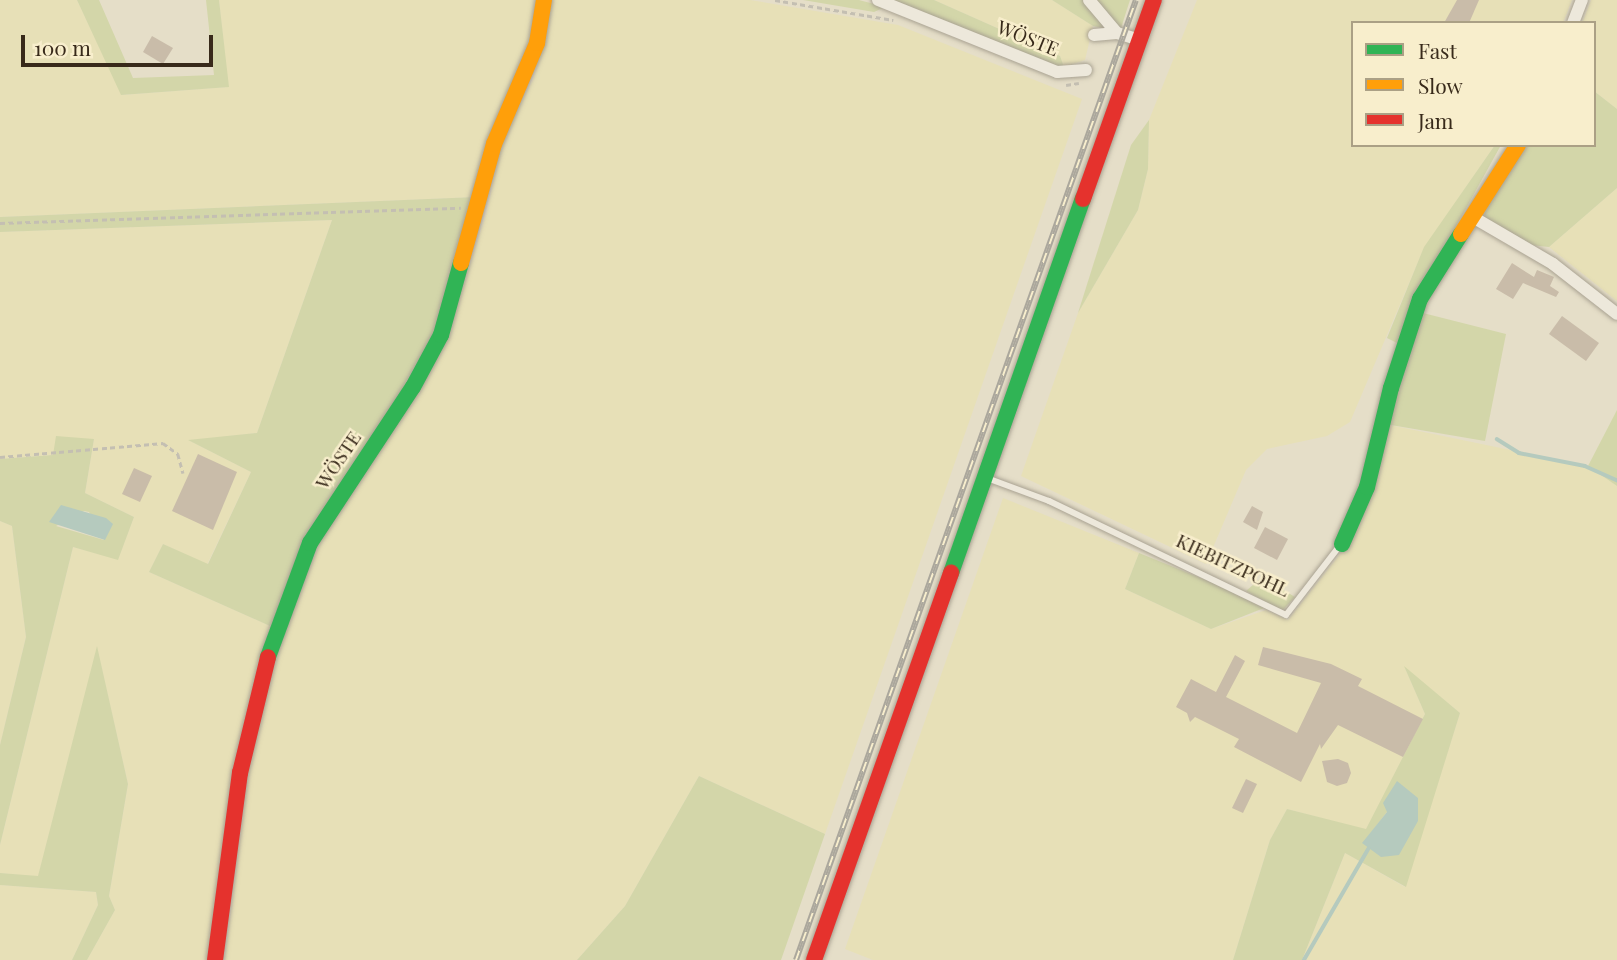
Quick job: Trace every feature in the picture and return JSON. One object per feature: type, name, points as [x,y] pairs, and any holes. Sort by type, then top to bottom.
[{"type":"street","name":"WÖSTE","points":[[215,960],[240,773],[275,635],[310,543],[432,354],[451,309],[499,129],[531,61],[544,0]]},
{"type":"street","name":"WÖSTE","points":[[878,0],[1057,72],[1086,70]]},
{"type":"street","points":[[1090,0],[1117,33]]},
{"type":"street","points":[[814,960],[985,478],[1146,41],[1154,0]]},
{"type":"street","points":[[1574,21],[1582,0]]},
{"type":"street","points":[[1094,35],[1117,33],[1146,41]]},
{"type":"street","name":"KIEBITZPOHL","points":[[1342,544],[1367,487],[1391,388],[1420,299],[1517,147]]},
{"type":"street","points":[[1471,216],[1553,264],[1617,314]]},
{"type":"lane","name":"KIEBITZPOHL","points":[[985,478],[1049,501],[1286,615],[1342,544]]},
{"type":"path","points":[[0,223],[479,207]]},
{"type":"path","points":[[0,457],[163,443],[178,454],[183,473]]},
{"type":"shaded area","points":[[0,0],[77,0],[122,95],[228,87],[219,0],[540,0],[526,69],[476,197],[0,217]]},
{"type":"shaded area","points":[[552,0],[750,0],[898,25],[1082,99],[825,834],[699,776],[625,906],[577,960],[225,960],[251,753],[276,657],[325,529],[448,335],[488,208],[502,141],[534,78]]},
{"type":"shaded area","points":[[934,0],[1052,0],[1093,26],[1085,60],[1064,67],[1060,56]]},
{"type":"shaded area","points":[[1197,0],[1572,0],[1564,21],[1351,21],[1351,147],[1494,147],[1424,248],[1350,422],[1327,436],[1267,449],[1246,470],[1206,564],[1021,476],[1078,313],[1138,210],[1148,169],[1149,120]]},
{"type":"shaded area","points":[[1591,0],[1617,0],[1617,109],[1596,93],[1596,21],[1583,21]]},
{"type":"shaded area","points":[[1617,188],[1617,301],[1549,247]]},
{"type":"shaded area","points":[[332,220],[257,433],[190,441],[251,472],[207,565],[163,544],[149,572],[270,626],[211,960],[87,960],[115,910],[109,896],[128,784],[97,648],[38,877],[0,873],[0,845],[73,547],[118,559],[134,517],[85,493],[94,439],[53,455],[0,459],[0,232]]},
{"type":"shaded area","points":[[1385,424],[1588,466],[1617,486],[1617,960],[1302,960],[1345,853],[1405,887],[1460,713],[1405,668],[1425,714],[1366,830],[1287,809],[1270,840],[1233,960],[873,960],[845,949],[1003,498],[1139,553],[1125,589],[1211,629],[1266,610],[1288,620],[1348,544]]},
{"type":"shaded area","points":[[61,505],[106,518],[113,524],[105,540],[49,522]]},
{"type":"shaded area","points":[[0,521],[12,526],[26,637],[0,745]]},
{"type":"shaded area","points":[[1397,781],[1418,798],[1418,821],[1399,855],[1381,857],[1362,843],[1387,812],[1383,803]]},
{"type":"shaded area","points":[[0,885],[96,892],[98,905],[72,960],[0,960]]},
{"type":"green space","points":[[77,0],[99,0],[133,78],[214,75],[206,0],[219,0],[229,87],[121,95]]},
{"type":"green space","points":[[803,0],[859,0],[885,7],[874,12]]},
{"type":"green space","points":[[893,0],[934,0],[1060,56],[1064,67],[1047,65]]},
{"type":"green space","points":[[1052,0],[1130,0],[1121,28],[1114,30],[1093,26]]},
{"type":"green space","points":[[1596,93],[1617,109],[1617,188],[1549,247],[1530,245],[1486,219],[1483,207],[1524,147],[1596,147]]},
{"type":"green space","points":[[1149,120],[1148,169],[1138,210],[1078,313],[1131,145]]},
{"type":"green space","points":[[1494,147],[1500,147],[1439,257],[1399,344],[1387,338],[1424,247]]},
{"type":"green space","points":[[476,197],[441,319],[270,626],[149,572],[163,544],[208,564],[251,472],[188,440],[257,433],[332,220],[0,232],[0,217]]},
{"type":"green space","points":[[1419,312],[1506,334],[1485,441],[1385,424]]},
{"type":"green space","points":[[1617,410],[1617,486],[1588,466]]},
{"type":"green space","points":[[56,436],[94,439],[85,493],[134,517],[118,560],[73,547],[0,845],[0,745],[26,637],[12,526],[0,521],[0,459],[53,455]],"holes":[[[84,511],[89,512],[104,540],[56,526]]]},
{"type":"green space","points":[[1139,553],[1213,583],[1264,608],[1211,629],[1125,589]]},
{"type":"green space","points":[[1261,578],[1295,597],[1282,611],[1246,591]]},
{"type":"green space","points":[[97,646],[128,784],[109,896],[115,910],[87,960],[72,960],[98,905],[96,892],[0,885],[0,873],[38,876]]},
{"type":"green space","points":[[1404,666],[1460,713],[1406,887],[1345,853],[1302,960],[1233,960],[1270,840],[1287,809],[1366,829],[1425,714]],"holes":[[[1387,812],[1399,855],[1363,843]]]},
{"type":"green space","points":[[699,776],[825,834],[781,960],[577,960],[625,906]]},
{"type":"building","points":[[1457,0],[1479,0],[1470,21],[1445,21]]},
{"type":"building","points":[[152,36],[173,48],[163,64],[143,52]]},
{"type":"building","points":[[1512,263],[1534,277],[1537,270],[1554,277],[1550,286],[1559,292],[1556,297],[1523,283],[1513,299],[1496,289]]},
{"type":"building","points":[[1562,316],[1599,343],[1586,361],[1549,334]]},
{"type":"building","points":[[198,454],[237,472],[213,530],[172,511]]},
{"type":"building","points":[[134,468],[152,476],[140,502],[122,494]]},
{"type":"building","points":[[1252,506],[1263,512],[1257,530],[1243,522]]},
{"type":"building","points":[[1265,527],[1288,539],[1277,560],[1254,548]]},
{"type":"building","points":[[1263,647],[1331,664],[1362,679],[1358,686],[1423,719],[1403,757],[1338,725],[1321,749],[1320,744],[1301,782],[1234,747],[1239,739],[1195,717],[1190,722],[1187,713],[1176,707],[1191,679],[1216,692],[1235,655],[1245,661],[1226,697],[1297,733],[1321,683],[1258,665]]},
{"type":"building","points":[[1338,759],[1348,763],[1351,773],[1347,783],[1337,786],[1327,782],[1322,761]]},
{"type":"building","points":[[1246,779],[1257,784],[1243,813],[1232,808]]},
{"type":"waterway","points":[[1497,439],[1519,453],[1585,466],[1617,480]]},
{"type":"waterway","points":[[1304,960],[1369,848]]},
{"type":"railway","points":[[796,960],[1136,0]]},
{"type":"traffic: fast","points":[[951,573],[1083,199]]},
{"type":"traffic: fast","points":[[1342,544],[1367,487],[1391,388],[1420,299],[1461,234]]},
{"type":"traffic: fast","points":[[268,657],[310,543],[413,387],[441,335],[461,263]]},
{"type":"traffic: slow","points":[[461,263],[494,144],[537,43],[544,0]]},
{"type":"traffic: slow","points":[[1461,234],[1517,147]]},
{"type":"traffic: jam","points":[[1083,199],[1154,0]]},
{"type":"traffic: jam","points":[[814,960],[951,573]]},
{"type":"traffic: jam","points":[[215,960],[240,773],[268,657]]}]
